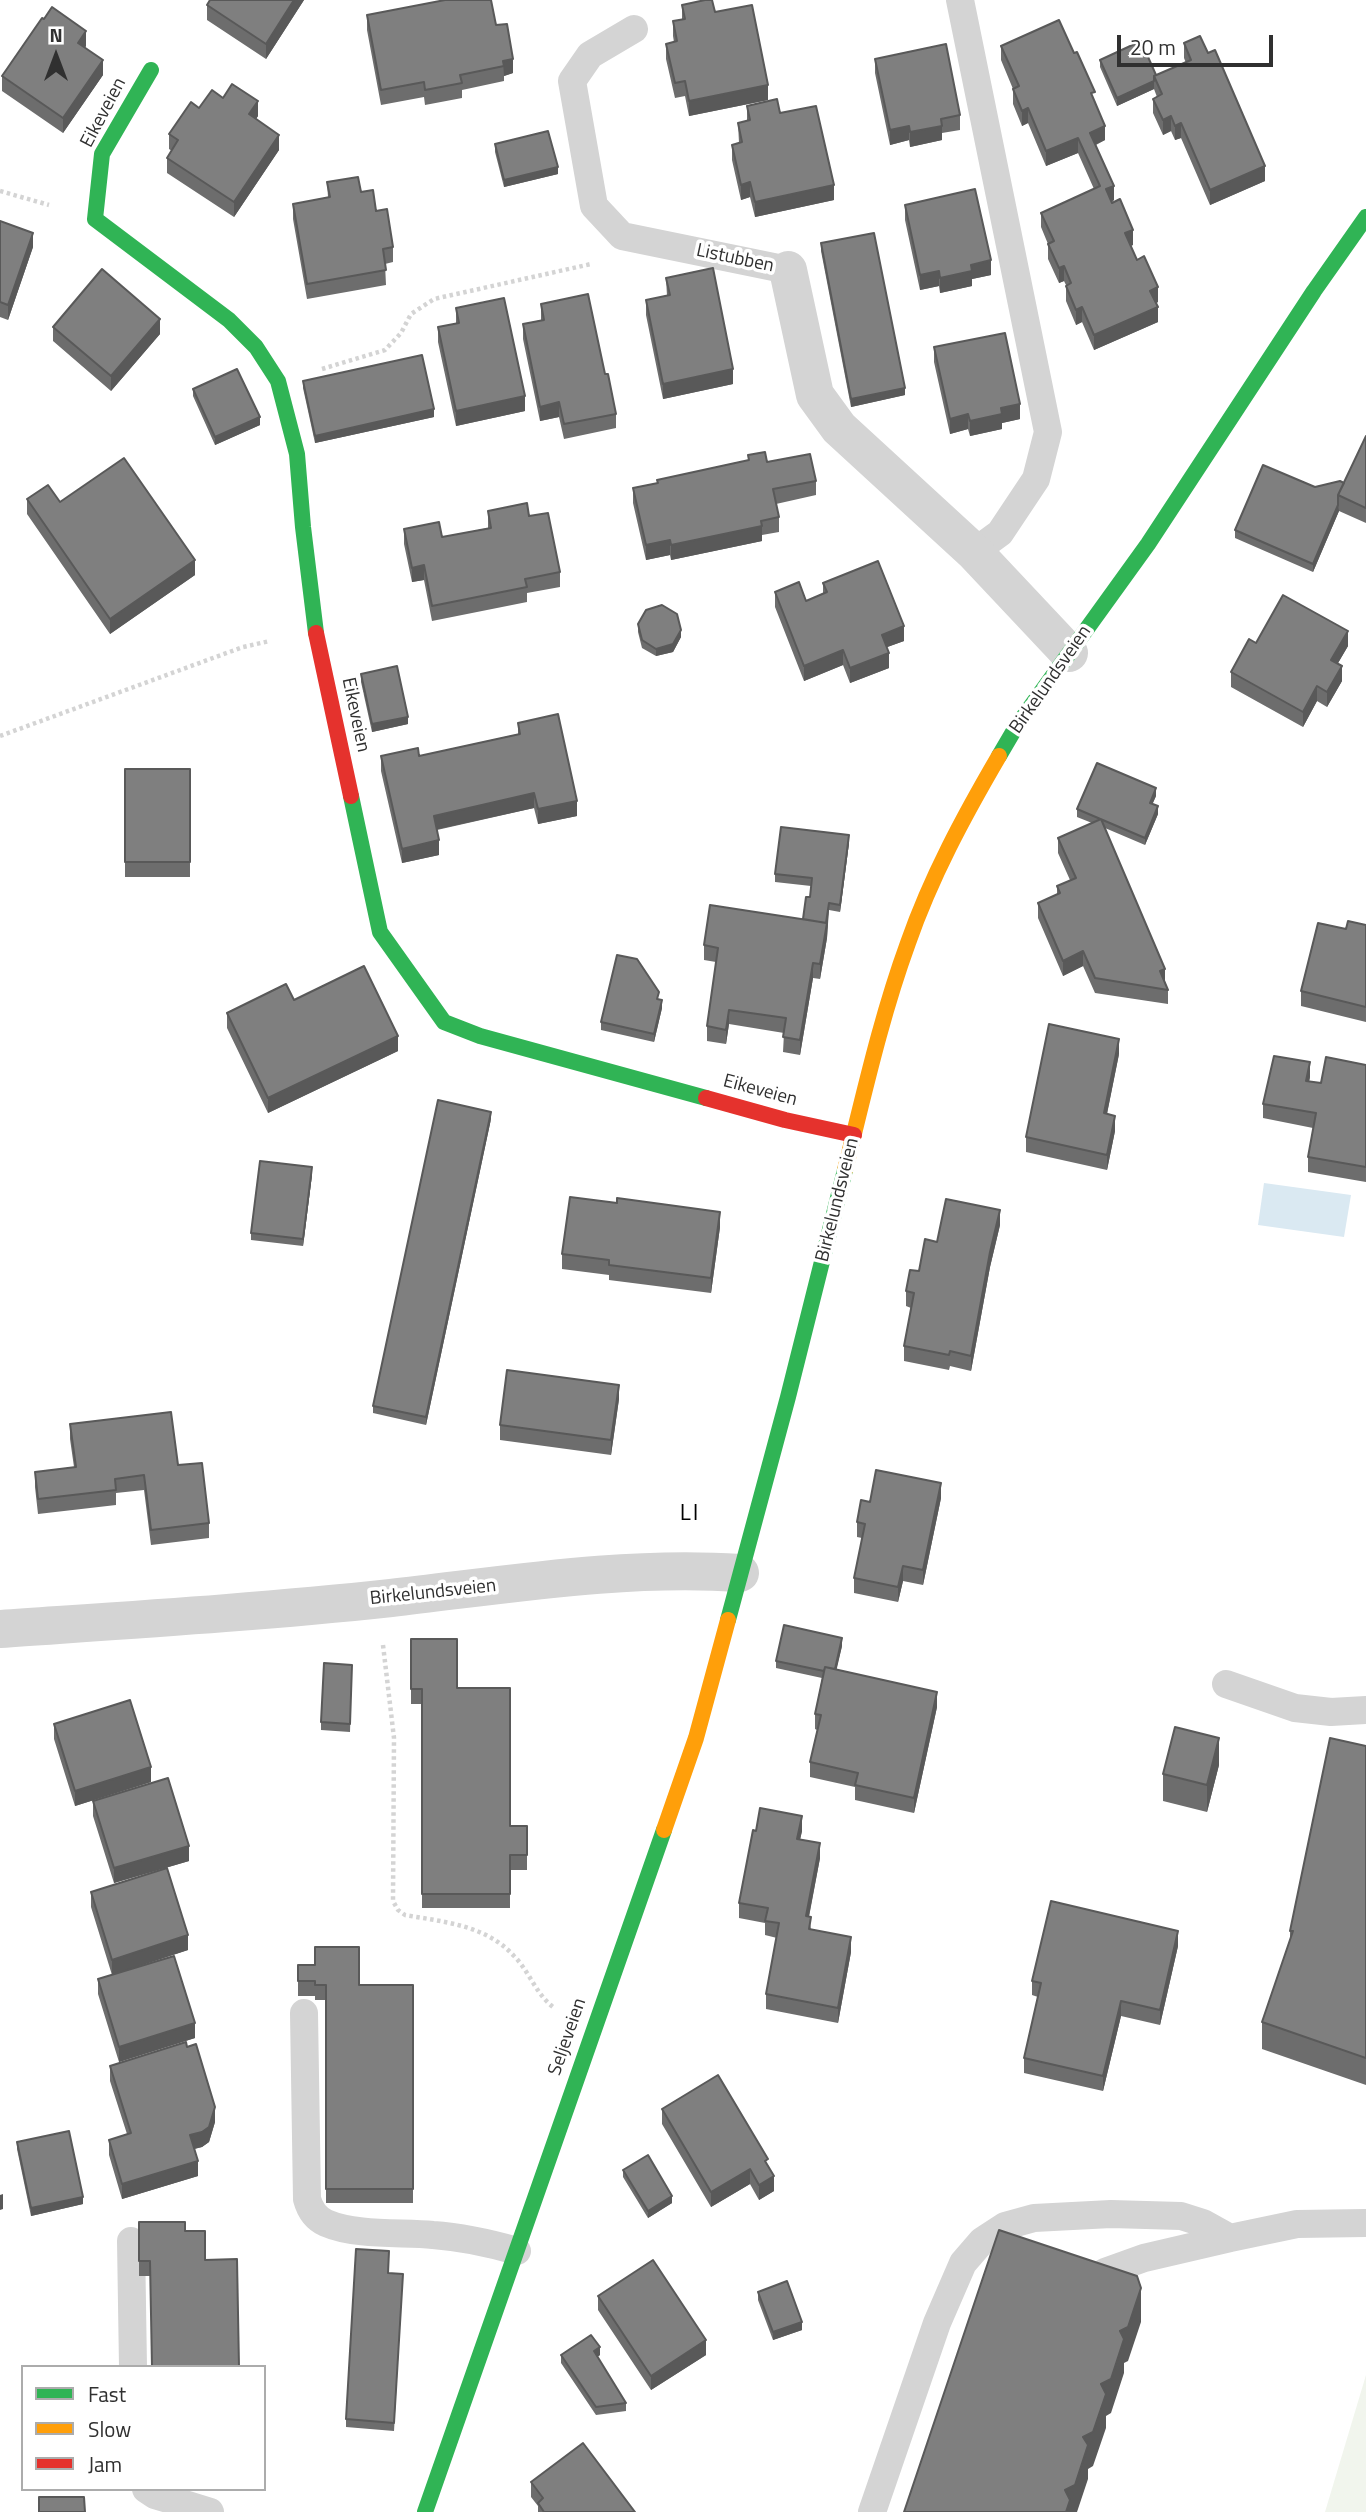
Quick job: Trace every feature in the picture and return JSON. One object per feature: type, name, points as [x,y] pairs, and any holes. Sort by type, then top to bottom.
[{"type":"street","name":"Eikeveien","points":[[152,70],[102,154],[95,219],[229,320],[256,347],[278,382],[297,454],[316,632],[380,932],[444,1022],[480,1036],[785,1120],[854,1135]]},
{"type":"street","name":"Birkelundsveien","points":[[0,1629],[374,1600],[636,1572],[690,1569],[740,1573],[788,1397],[882,1023],[908,942],[941,863],[1016,727],[1148,544],[1314,291],[1366,217]]},
{"type":"street","name":"Listubben","points":[[789,270],[815,395],[839,428],[974,552],[1069,653]]},
{"type":"street","name":"Seljeveien","points":[[425,2512],[696,1738],[740,1573]]},
{"type":"lane","points":[[960,0],[1048,432],[1036,479],[1000,533],[974,552]]},
{"type":"lane","points":[[622,236],[594,206],[572,81],[590,55],[634,29]]},
{"type":"lane","name":"Listubben","points":[[622,236],[789,270]]},
{"type":"lane","points":[[1226,1684],[1295,1708],[1331,1712],[1366,1710]]},
{"type":"lane","points":[[304,2013],[307,2199],[310,2210],[326,2222],[347,2228],[474,2239],[517,2251]]},
{"type":"lane","points":[[872,2512],[952,2286],[963,2263],[982,2241],[1006,2226],[1034,2218],[1111,2214],[1181,2216],[1203,2222],[1230,2238]]},
{"type":"lane","points":[[1087,2286],[1105,2272],[1144,2258],[1230,2238],[1297,2224],[1366,2223]]},
{"type":"lane","points":[[131,2241],[133,2365]]},
{"type":"lane","points":[[149,2491],[210,2512]]},
{"type":"path","points":[[278,382],[386,350],[401,333],[411,314],[434,299],[589,266],[622,236]]},
{"type":"path","points":[[0,736],[243,647],[316,632]]},
{"type":"path","points":[[374,1600],[385,1658],[394,1738],[393,1901],[398,1910],[405,1914],[473,1928],[496,1939],[515,1956],[552,2007],[596,2020]]},
{"type":"shaded area","points":[[1264,1183],[1351,1195],[1344,1237],[1258,1225]]},
{"type":"shaded area","points":[[1366,2375],[1366,2512],[1325,2512]]},
{"type":"building","points":[[210,0],[294,0],[266,44],[207,5]]},
{"type":"building","points":[[445,0],[491,0],[496,25],[507,24],[513,59],[503,61],[504,66],[460,75],[462,83],[425,90],[424,82],[381,90],[367,15]]},
{"type":"building","points":[[712,0],[715,12],[752,5],[768,85],[689,101],[685,81],[675,83],[666,44],[677,41],[673,21],[685,19],[682,5]]},
{"type":"building","points":[[52,7],[86,31],[78,43],[103,60],[63,118],[2,76]]},
{"type":"building","points":[[1059,20],[1095,92],[1091,93],[1105,126],[1090,133],[1114,186],[1106,189],[1112,203],[1120,199],[1133,230],[1125,233],[1137,260],[1144,256],[1158,287],[1150,291],[1158,307],[1094,335],[1082,307],[1076,310],[1066,286],[1071,283],[1064,266],[1059,268],[1048,244],[1054,241],[1041,213],[1100,186],[1078,138],[1046,151],[1028,108],[1022,111],[1013,89],[1019,86],[1001,46]]},
{"type":"building","points":[[1200,36],[1208,53],[1215,50],[1265,166],[1210,190],[1181,123],[1175,126],[1171,116],[1163,120],[1153,99],[1162,94],[1154,76],[1191,60],[1184,43]]},
{"type":"building","points":[[1141,41],[1156,75],[1154,81],[1117,98],[1100,60]]},
{"type":"building","points":[[946,44],[960,115],[941,119],[942,126],[910,132],[909,126],[890,130],[875,59]]},
{"type":"building","points":[[232,84],[258,101],[249,114],[279,135],[234,202],[167,158],[178,140],[169,134],[191,102],[199,108],[212,90],[223,98]]},
{"type":"building","points":[[777,99],[780,113],[816,106],[834,185],[755,202],[750,182],[741,185],[732,145],[742,142],[738,123],[750,120],[747,106]]},
{"type":"building","points":[[548,131],[558,167],[504,180],[495,144]]},
{"type":"building","points":[[358,177],[361,192],[373,190],[376,211],[387,209],[393,247],[383,249],[386,270],[307,284],[293,204],[330,197],[327,182]]},
{"type":"building","points":[[975,189],[991,260],[971,265],[972,271],[940,278],[939,271],[920,275],[905,205]]},
{"type":"building","points":[[0,221],[33,233],[8,305],[0,302]]},
{"type":"building","points":[[874,233],[905,388],[851,399],[821,243]]},
{"type":"building","points":[[713,268],[733,369],[663,384],[646,300],[670,295],[666,278]]},
{"type":"building","points":[[102,269],[160,319],[111,376],[53,327]]},
{"type":"building","points":[[588,294],[616,414],[564,424],[559,402],[540,407],[523,324],[544,320],[541,304]]},
{"type":"building","points":[[504,298],[525,396],[456,411],[438,327],[459,323],[456,308]]},
{"type":"building","points":[[1005,333],[1020,404],[1001,408],[1002,414],[970,421],[968,414],[950,419],[934,347]]},
{"type":"building","points":[[422,355],[434,409],[315,436],[303,381]]},
{"type":"building","points":[[237,369],[260,417],[215,437],[193,389]]},
{"type":"building","points":[[1366,436],[1366,508],[1338,495]]},
{"type":"building","points":[[765,452],[767,462],[810,454],[816,481],[773,489],[779,517],[761,521],[762,526],[671,545],[670,540],[646,545],[633,488],[658,483],[657,480],[749,460],[748,455]]},
{"type":"building","points":[[124,458],[195,560],[110,619],[27,499],[48,485],[60,502]]},
{"type":"building","points":[[1263,465],[1315,487],[1340,481],[1344,483],[1338,495],[1338,505],[1313,564],[1235,530]]},
{"type":"building","points":[[527,503],[529,516],[548,513],[560,572],[525,579],[527,587],[432,606],[424,565],[412,568],[404,529],[439,522],[442,537],[491,528],[488,511]]},
{"type":"building","points":[[878,561],[904,626],[882,635],[889,653],[850,668],[843,650],[804,666],[775,592],[799,582],[806,601],[827,592],[823,583]]},
{"type":"building","points":[[1283,595],[1348,631],[1331,660],[1342,666],[1327,692],[1317,686],[1303,712],[1231,672],[1249,639],[1256,643]]},
{"type":"building","points":[[662,605],[677,614],[681,630],[673,644],[656,649],[642,640],[638,624],[646,610]]},
{"type":"building","points":[[397,666],[408,717],[372,724],[361,674]]},
{"type":"building","points":[[558,714],[577,801],[538,809],[534,793],[434,816],[439,840],[402,849],[381,756],[418,748],[419,756],[520,734],[518,723]]},
{"type":"building","points":[[1097,763],[1156,788],[1150,803],[1158,806],[1145,838],[1077,809]]},
{"type":"building","points":[[125,769],[190,769],[190,862],[125,862]]},
{"type":"building","points":[[1101,819],[1165,969],[1160,971],[1168,990],[1095,978],[1083,951],[1063,961],[1038,903],[1060,893],[1057,886],[1076,878],[1058,838]]},
{"type":"building","points":[[781,827],[849,835],[840,905],[829,903],[826,923],[803,919],[806,897],[810,897],[812,878],[775,874]]},
{"type":"building","points":[[710,905],[827,923],[820,964],[813,963],[800,1040],[783,1037],[786,1018],[729,1010],[726,1030],[707,1026],[718,948],[704,945]]},
{"type":"building","points":[[1348,921],[1366,925],[1366,1007],[1301,991],[1318,923],[1346,929]]},
{"type":"building","points":[[617,955],[637,959],[659,992],[657,999],[662,1000],[654,1034],[601,1022]]},
{"type":"building","points":[[364,966],[398,1036],[268,1098],[227,1013],[286,984],[294,1000]]},
{"type":"building","points":[[1049,1024],[1119,1039],[1104,1113],[1115,1116],[1107,1155],[1026,1137]]},
{"type":"building","points":[[1274,1056],[1310,1062],[1306,1081],[1321,1083],[1326,1057],[1366,1065],[1366,1167],[1308,1157],[1316,1113],[1263,1104]]},
{"type":"building","points":[[438,1100],[491,1112],[426,1417],[373,1406]]},
{"type":"building","points":[[260,1161],[312,1167],[303,1239],[251,1233]]},
{"type":"building","points":[[570,1197],[617,1203],[617,1198],[720,1212],[711,1278],[609,1265],[609,1260],[562,1254]]},
{"type":"building","points":[[946,1199],[1000,1210],[971,1356],[950,1351],[949,1355],[904,1346],[914,1293],[906,1291],[910,1270],[919,1271],[925,1239],[937,1242]]},
{"type":"building","points":[[507,1370],[619,1385],[611,1440],[500,1425]]},
{"type":"building","points":[[171,1412],[178,1465],[202,1463],[209,1523],[151,1530],[144,1475],[115,1479],[116,1490],[38,1499],[35,1472],[76,1467],[70,1424]]},
{"type":"building","points":[[876,1470],[941,1483],[923,1570],[903,1566],[898,1587],[854,1578],[865,1524],[857,1522],[861,1500],[870,1502]]},
{"type":"building","points":[[784,1625],[842,1638],[835,1669],[825,1667],[824,1671],[776,1661]]},
{"type":"building","points":[[411,1639],[457,1639],[457,1688],[510,1688],[510,1826],[527,1826],[527,1855],[510,1855],[510,1894],[422,1894],[422,1689],[411,1689]]},
{"type":"building","points":[[324,1663],[352,1665],[350,1724],[321,1722]]},
{"type":"building","points":[[825,1667],[937,1692],[914,1798],[855,1785],[858,1773],[810,1762],[821,1715],[815,1714]]},
{"type":"building","points":[[130,1700],[151,1767],[75,1791],[54,1724]]},
{"type":"building","points":[[1175,1727],[1219,1738],[1207,1785],[1163,1774]]},
{"type":"building","points":[[1330,1738],[1366,1746],[1366,2058],[1262,2022],[1293,1931],[1290,1931]]},
{"type":"building","points":[[168,1778],[189,1846],[114,1868],[93,1801]]},
{"type":"building","points":[[760,1808],[802,1816],[797,1839],[820,1843],[806,1916],[811,1917],[809,1929],[851,1937],[838,2008],[766,1994],[779,1923],[765,1921],[768,1908],[739,1903]]},
{"type":"building","points":[[167,1868],[188,1935],[112,1960],[91,1892]]},
{"type":"building","points":[[1051,1901],[1178,1931],[1160,2010],[1121,2001],[1103,2076],[1024,2058],[1041,1983],[1032,1981]]},
{"type":"building","points":[[315,1947],[359,1947],[359,1985],[413,1985],[413,2189],[326,2189],[326,1985],[315,1985],[315,1981],[298,1981],[298,1965],[315,1965]]},
{"type":"building","points":[[174,1956],[195,2023],[119,2047],[98,1979]]},
{"type":"building","points":[[186,2042],[187,2047],[196,2044],[215,2107],[209,2127],[190,2135],[198,2161],[122,2184],[109,2140],[131,2133],[110,2066]]},
{"type":"building","points":[[718,2075],[768,2159],[765,2161],[774,2176],[759,2185],[750,2169],[711,2192],[662,2109]]},
{"type":"building","points":[[69,2131],[83,2197],[31,2208],[17,2142]]},
{"type":"building","points":[[648,2155],[672,2196],[648,2211],[623,2170]]},
{"type":"building","points":[[139,2222],[185,2222],[185,2231],[205,2231],[205,2260],[237,2259],[239,2365],[152,2365],[150,2261],[139,2261]]},
{"type":"building","points":[[999,2230],[1137,2276],[1141,2288],[1128,2327],[1120,2331],[1124,2339],[1111,2379],[1101,2384],[1106,2394],[1093,2432],[1083,2437],[1088,2445],[1075,2485],[1065,2490],[1070,2500],[1066,2512],[904,2512]]},
{"type":"building","points":[[356,2249],[389,2251],[388,2273],[403,2274],[394,2423],[346,2419]]},
{"type":"building","points":[[653,2260],[706,2340],[651,2376],[598,2296]]},
{"type":"building","points":[[787,2281],[802,2322],[773,2332],[758,2292]]},
{"type":"building","points":[[591,2335],[600,2347],[594,2351],[626,2403],[596,2407],[561,2355]]},
{"type":"building","points":[[583,2443],[635,2512],[544,2512],[538,2503],[543,2498],[531,2482]]},
{"type":"building","points":[[39,2497],[84,2497],[85,2512],[39,2512]]},
{"type":"traffic: fast","points":[[151,70],[102,154],[95,219],[229,320],[256,347],[278,381],[297,454],[316,633]]},
{"type":"traffic: fast","points":[[999,756],[1016,727],[1148,544],[1314,291],[1366,217]]},
{"type":"traffic: fast","points":[[351,796],[380,932],[444,1022],[480,1036],[706,1098]]},
{"type":"traffic: fast","points":[[728,1620],[845,1170]]},
{"type":"traffic: fast","points":[[425,2512],[664,1830]]},
{"type":"traffic: slow","points":[[845,1170],[881,1027],[917,918],[949,847],[999,756]]},
{"type":"traffic: slow","points":[[664,1830],[696,1738],[728,1620]]},
{"type":"traffic: jam","points":[[316,633],[351,796]]},
{"type":"traffic: jam","points":[[706,1098],[785,1120],[854,1135]]},
{"type":"district","name":"LI","points":[[690,1514]]}]
